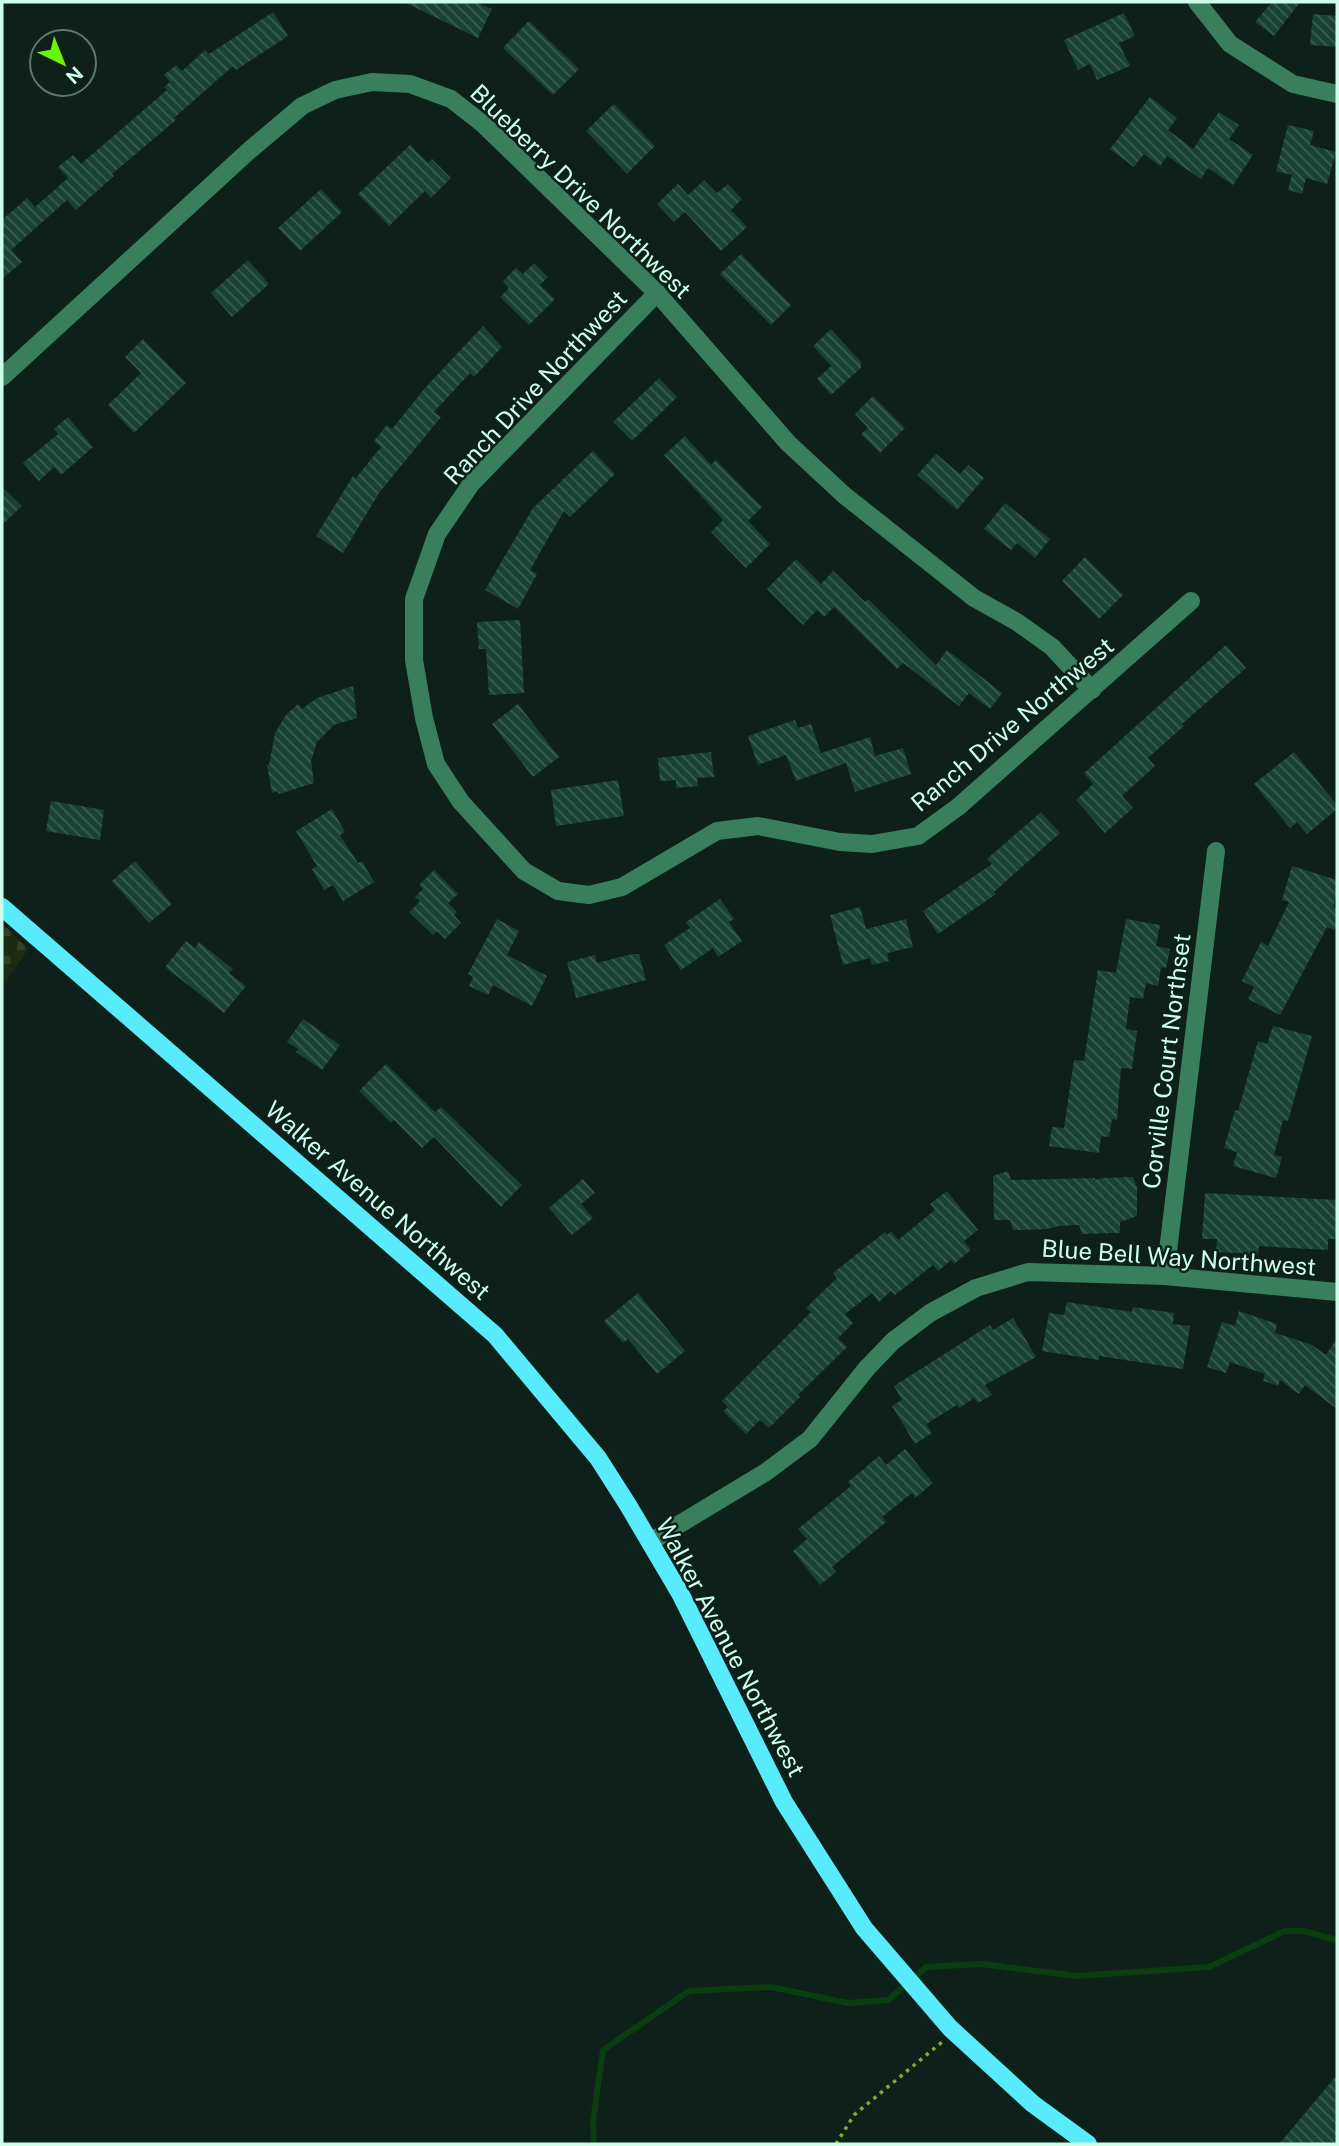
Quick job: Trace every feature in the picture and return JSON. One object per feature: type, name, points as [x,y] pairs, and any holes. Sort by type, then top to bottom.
[{"type":"main road","name":"Walker Avenue Northwest","points":[[2,907],[495,1335],[597,1458],[650,1542],[681,1595],[784,1802],[847,1903],[893,1964],[953,2030],[1033,2104],[1088,2144]]},
{"type":"street","points":[[1197,2],[1230,44],[1293,84],[1337,94]]},
{"type":"street","name":"Blueberry Drive Northwest","points":[[2,377],[251,149],[302,106],[335,90],[372,82],[410,84],[451,99],[483,124],[657,293],[788,443],[844,495],[974,598],[1052,646],[1092,690]]},
{"type":"street","name":"Ranch Drive Northwest","points":[[657,293],[471,484],[437,534],[414,599],[414,660],[424,718],[436,764],[461,802],[524,872],[558,891],[589,895],[622,887],[717,831],[758,826],[840,842],[872,844],[918,836],[958,807],[1191,601]]},
{"type":"street","name":"Corville Court Northset","points":[[1165,1276],[1216,851]]},
{"type":"street","name":"Blue Bell Way Northwest","points":[[650,1542],[766,1472],[810,1439],[867,1368],[893,1341],[930,1313],[976,1287],[1028,1272],[1165,1276],[1337,1292]]},
{"type":"path","points":[[836,2144],[854,2115],[953,2030]]},
{"type":"green space","points":[[2,923],[28,949],[2,987]]},
{"type":"building","points":[[404,2],[476,2],[492,9],[478,38]]},
{"type":"building","points":[[1272,2],[1300,2],[1274,36],[1255,22]]},
{"type":"building","points":[[273,12],[288,36],[236,70],[233,66],[174,118],[176,120],[112,174],[114,176],[76,210],[67,200],[11,250],[22,262],[2,279],[2,220],[27,198],[35,207],[68,178],[58,167],[73,155],[81,164],[167,90],[164,87],[170,82],[164,75],[176,65],[182,71],[205,50],[209,54]]},
{"type":"building","points":[[1124,13],[1135,36],[1119,43],[1130,66],[1097,80],[1090,64],[1078,70],[1064,40]]},
{"type":"building","points":[[1313,14],[1337,16],[1337,47],[1310,45]]},
{"type":"building","points":[[529,21],[579,69],[553,95],[503,48]]},
{"type":"building","points":[[1150,97],[1177,118],[1168,130],[1193,149],[1219,112],[1239,125],[1229,139],[1253,155],[1233,185],[1208,168],[1201,179],[1167,156],[1160,166],[1144,154],[1134,167],[1110,149]]},
{"type":"building","points":[[614,104],[655,146],[627,174],[586,131]]},
{"type":"building","points":[[1288,125],[1314,131],[1310,145],[1336,152],[1327,184],[1306,178],[1302,194],[1288,190],[1292,175],[1276,171]]},
{"type":"building","points":[[410,145],[428,163],[432,159],[451,178],[431,198],[425,191],[389,226],[358,194]]},
{"type":"building","points":[[704,180],[717,193],[728,184],[742,199],[731,210],[747,227],[721,251],[685,212],[674,222],[657,204],[678,184],[688,195]]},
{"type":"building","points":[[321,189],[342,212],[300,251],[278,228]]},
{"type":"building","points":[[741,254],[791,305],[771,325],[720,274]]},
{"type":"building","points":[[248,260],[269,284],[232,317],[211,293]]},
{"type":"building","points":[[534,263],[548,277],[540,285],[555,299],[529,325],[500,297],[509,288],[503,281],[516,268],[523,274]]},
{"type":"building","points":[[483,326],[502,347],[474,377],[470,373],[434,412],[441,417],[379,493],[343,553],[316,536],[353,476],[356,478],[381,447],[374,441],[387,425],[392,429],[425,388]]},
{"type":"building","points":[[831,329],[861,362],[861,368],[831,395],[817,379],[831,366],[813,346]]},
{"type":"building","points":[[143,339],[186,383],[134,433],[108,405],[141,373],[125,357]]},
{"type":"building","points":[[659,378],[677,397],[632,441],[613,422]]},
{"type":"building","points":[[873,396],[905,428],[880,453],[861,434],[868,428],[855,414]]},
{"type":"building","points":[[68,417],[93,447],[61,475],[54,467],[39,481],[23,463],[58,434],[54,429]]},
{"type":"building","points":[[685,436],[711,465],[716,460],[762,507],[748,521],[770,544],[746,568],[711,532],[723,520],[664,455]]},
{"type":"building","points":[[593,451],[615,474],[570,517],[564,511],[530,570],[537,574],[518,609],[485,590],[533,508]]},
{"type":"building","points":[[936,454],[960,474],[968,465],[984,478],[957,510],[917,475]]},
{"type":"building","points":[[2,487],[22,506],[2,525]]},
{"type":"building","points":[[1005,503],[1050,539],[1035,558],[1017,543],[1011,550],[984,529]]},
{"type":"building","points":[[1085,557],[1123,595],[1099,619],[1062,581]]},
{"type":"building","points":[[796,559],[821,584],[833,571],[865,602],[868,599],[936,665],[947,650],[1002,693],[990,709],[969,693],[959,706],[903,663],[897,669],[834,607],[824,617],[817,610],[803,625],[767,589]]},
{"type":"building","points":[[520,620],[524,693],[489,695],[486,649],[479,649],[477,622]]},
{"type":"building","points":[[1226,645],[1246,668],[1148,758],[1155,766],[1122,796],[1133,808],[1105,833],[1076,800],[1093,784],[1084,773]]},
{"type":"building","points":[[353,686],[357,718],[334,725],[317,742],[311,761],[314,783],[279,794],[277,791],[272,793],[267,765],[275,733],[286,715],[298,704],[302,709],[317,698]]},
{"type":"building","points":[[518,704],[559,757],[533,777],[492,724]]},
{"type":"building","points":[[795,720],[798,728],[811,724],[821,753],[870,737],[875,756],[903,748],[911,774],[855,792],[846,763],[796,781],[786,755],[758,765],[748,736]]},
{"type":"building","points":[[711,752],[714,777],[697,778],[698,786],[676,788],[676,780],[660,781],[658,758]]},
{"type":"building","points":[[1294,752],[1337,805],[1337,809],[1307,834],[1297,822],[1290,828],[1254,784]]},
{"type":"building","points":[[618,780],[624,816],[556,826],[551,790]]},
{"type":"building","points":[[51,801],[104,810],[100,840],[46,831]]},
{"type":"building","points":[[332,809],[345,832],[340,835],[358,863],[362,861],[374,882],[343,901],[333,885],[324,890],[312,869],[317,866],[296,831]]},
{"type":"building","points":[[1041,812],[1060,833],[994,892],[996,894],[938,934],[923,911],[992,864],[987,859]]},
{"type":"building","points":[[135,861],[172,904],[149,923],[112,881]]},
{"type":"building","points":[[1292,866],[1337,880],[1333,907],[1337,908],[1337,921],[1335,930],[1327,927],[1280,1015],[1248,999],[1254,987],[1242,981],[1261,942],[1268,946],[1289,902],[1282,900]]},
{"type":"building","points":[[434,870],[458,894],[448,903],[457,912],[454,915],[461,923],[445,939],[437,931],[433,935],[409,912],[420,901],[415,897],[423,889],[419,885]]},
{"type":"building","points":[[720,899],[734,919],[729,922],[742,941],[718,957],[713,948],[681,970],[664,945],[690,928],[686,922]]},
{"type":"building","points":[[860,907],[866,929],[906,919],[913,947],[887,953],[889,961],[872,965],[870,958],[843,965],[830,915]]},
{"type":"building","points":[[497,919],[519,931],[507,955],[547,976],[532,1006],[493,985],[488,995],[469,986],[473,977],[468,974]]},
{"type":"building","points":[[1126,919],[1160,925],[1156,946],[1170,949],[1166,968],[1161,967],[1158,986],[1146,983],[1143,999],[1130,997],[1126,1029],[1137,1031],[1132,1069],[1121,1068],[1117,1120],[1112,1119],[1109,1137],[1101,1136],[1099,1153],[1049,1146],[1052,1127],[1064,1128],[1074,1060],[1084,1061],[1098,970],[1116,973]]},
{"type":"building","points":[[186,941],[195,948],[199,942],[233,969],[229,973],[246,986],[224,1013],[165,967]]},
{"type":"building","points":[[639,954],[646,980],[576,998],[567,962],[595,955],[597,963]]},
{"type":"building","points":[[303,1019],[340,1045],[322,1070],[296,1052],[298,1049],[287,1042]]},
{"type":"building","points":[[1273,1026],[1312,1036],[1288,1121],[1283,1120],[1274,1155],[1282,1157],[1276,1178],[1233,1166],[1237,1152],[1224,1148],[1235,1110],[1238,1111],[1258,1041],[1267,1044]]},
{"type":"building","points":[[386,1064],[435,1112],[441,1107],[522,1185],[501,1207],[434,1137],[422,1148],[394,1120],[391,1123],[359,1091]]},
{"type":"building","points":[[1008,1171],[1011,1180],[1133,1177],[1137,1187],[1137,1216],[1120,1222],[1120,1233],[1082,1234],[1079,1225],[1013,1230],[1010,1220],[994,1220],[993,1176]]},
{"type":"building","points":[[583,1179],[595,1193],[581,1204],[593,1218],[572,1235],[549,1208]]},
{"type":"building","points":[[947,1191],[978,1230],[964,1241],[971,1250],[954,1264],[951,1260],[938,1271],[933,1265],[895,1295],[891,1291],[879,1302],[872,1293],[845,1314],[853,1323],[838,1338],[847,1347],[769,1428],[760,1420],[746,1434],[723,1411],[728,1407],[722,1401],[811,1312],[806,1308],[837,1278],[833,1273],[885,1232],[887,1235],[891,1231],[898,1240],[935,1210],[930,1204]]},
{"type":"building","points":[[1205,1193],[1337,1200],[1337,1239],[1328,1239],[1328,1250],[1259,1246],[1258,1254],[1216,1252],[1217,1239],[1202,1239]]},
{"type":"building","points":[[638,1293],[685,1351],[657,1374],[628,1339],[623,1343],[604,1321]]},
{"type":"building","points":[[1067,1302],[1132,1312],[1133,1307],[1174,1313],[1173,1324],[1190,1326],[1183,1369],[1099,1356],[1099,1360],[1042,1351],[1049,1313],[1064,1315]]},
{"type":"building","points":[[1239,1311],[1277,1324],[1275,1333],[1312,1345],[1326,1355],[1337,1338],[1337,1409],[1305,1385],[1299,1394],[1280,1380],[1278,1386],[1263,1381],[1265,1374],[1230,1362],[1226,1373],[1207,1367],[1222,1322],[1235,1326]]},
{"type":"building","points":[[1013,1318],[1036,1357],[985,1385],[992,1395],[978,1403],[974,1398],[959,1408],[957,1405],[926,1424],[932,1433],[915,1444],[892,1406],[902,1400],[894,1386],[990,1325],[993,1330]]},
{"type":"building","points":[[905,1449],[933,1483],[915,1498],[912,1493],[882,1517],[886,1522],[832,1567],[836,1572],[820,1585],[793,1551],[807,1539],[798,1529],[851,1486],[848,1482],[879,1456],[886,1465]]},
{"type":"building","points":[[1337,2075],[1337,2144],[1279,2144]]},
{"type":"waterway","points":[[594,2144],[593,2121],[603,2050],[689,1991],[771,1987],[848,2003],[888,2000],[926,1967],[981,1964],[1077,1976],[1209,1967],[1285,1931],[1303,1931],[1337,1940]]}]
